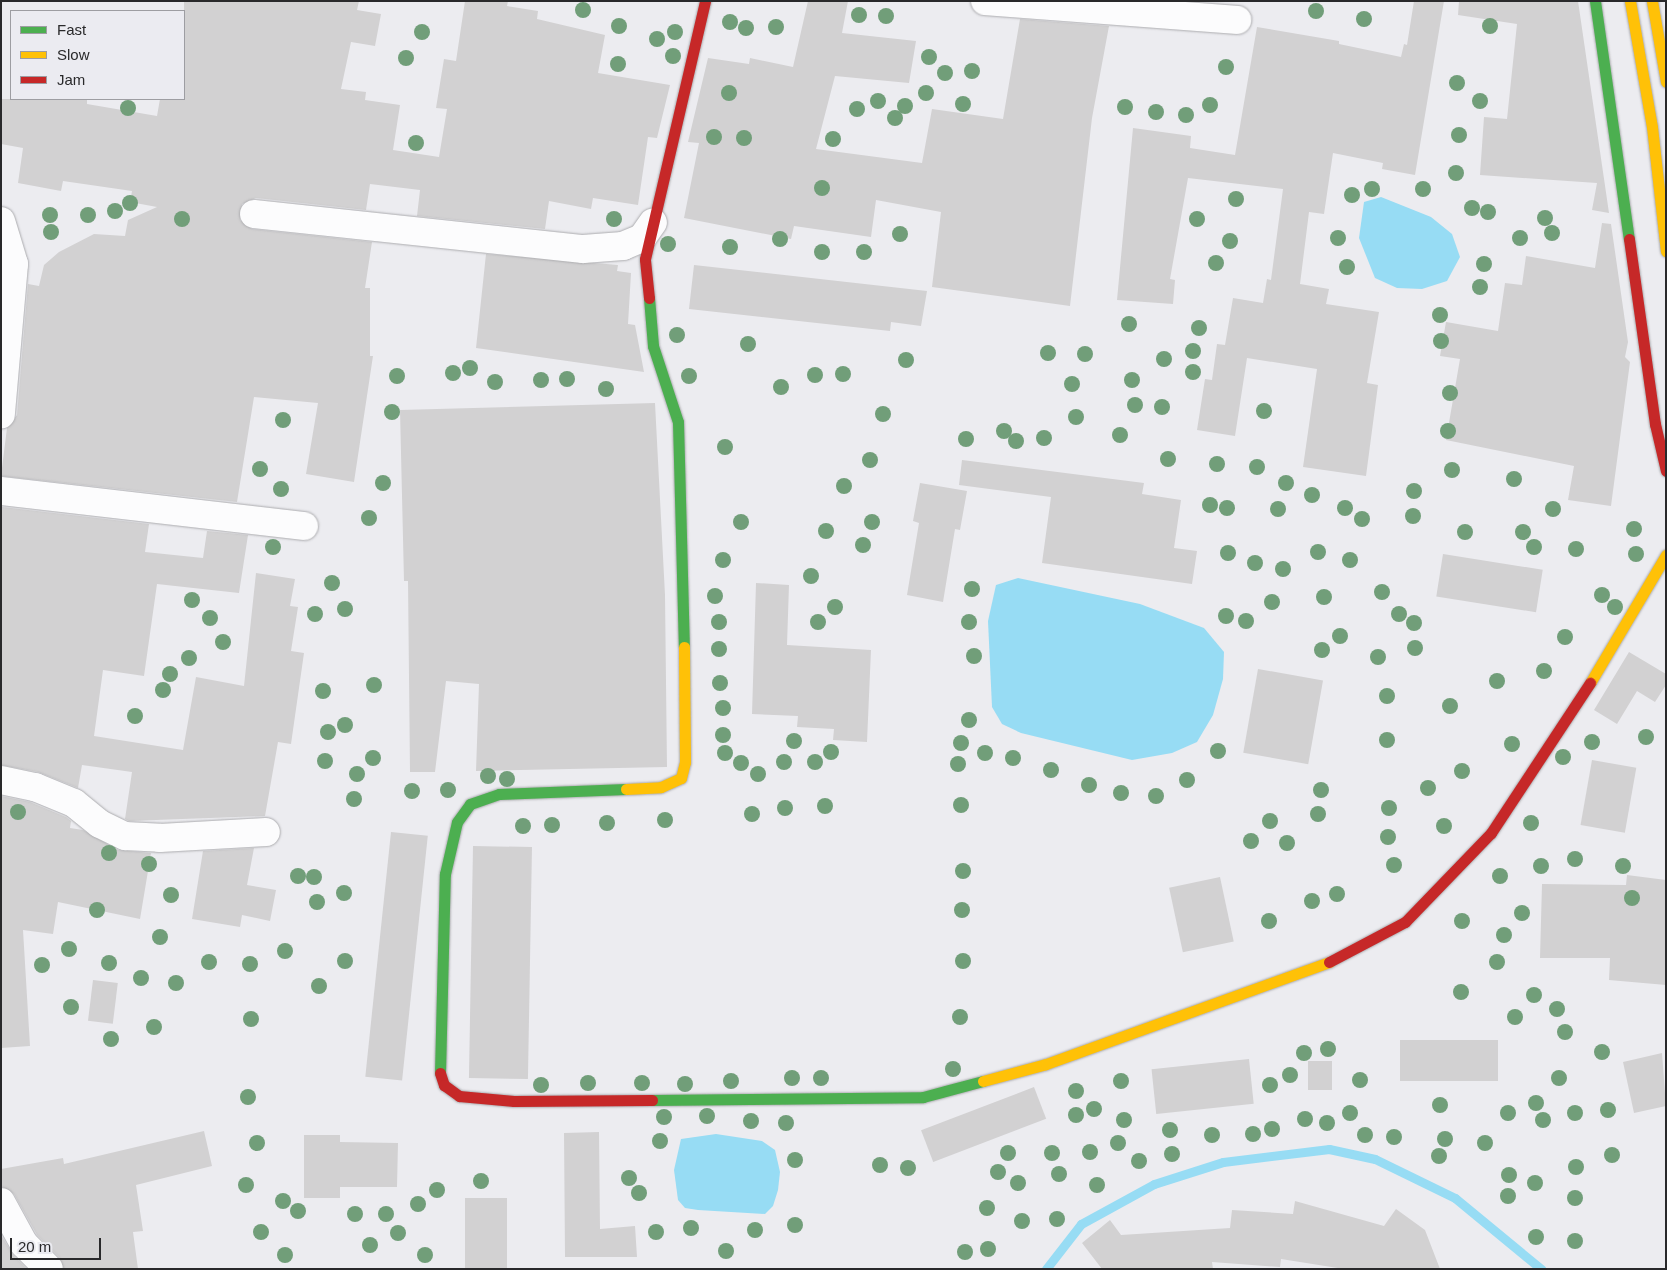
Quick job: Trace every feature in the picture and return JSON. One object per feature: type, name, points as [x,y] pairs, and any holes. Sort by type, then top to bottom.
[{"type":"main road","points":[[705,1],[666,180],[653,222],[645,259],[653,346],[678,422],[681,460],[685,762],[680,778],[661,787],[499,794],[470,804],[457,822],[445,874],[438,1068],[444,1085],[459,1096],[514,1101],[923,1097],[1046,1064],[1320,967],[1405,922],[1491,833],[1600,669],[1666,555]]},
{"type":"main road","points":[[1595,1],[1655,424],[1666,471]]},
{"type":"main road","points":[[1630,1],[1652,127],[1666,251]]},
{"type":"main road","points":[[1652,1],[1666,82]]},
{"type":"street","points":[[985,1],[1237,20]]},
{"type":"street","points":[[254,214],[583,249],[623,246],[642,238],[653,222]]},
{"type":"street","points":[[1,220],[14,264],[1,414]]},
{"type":"street","points":[[1,491],[304,526]]},
{"type":"street","points":[[1,780],[35,787],[74,803],[100,824],[125,836],[160,838],[266,832]]},
{"type":"street","points":[[1,1202],[24,1244],[49,1269]]},
{"type":"water","points":[[1381,197],[1431,217],[1452,234],[1460,257],[1447,281],[1422,289],[1397,288],[1375,278],[1359,238],[1364,202]]},
{"type":"water","points":[[1018,578],[1140,604],[1204,628],[1224,652],[1223,679],[1213,715],[1197,742],[1172,753],[1132,760],[1021,733],[1002,724],[992,707],[988,621],[996,585]]},
{"type":"water","points":[[716,1134],[762,1141],[775,1150],[780,1172],[778,1190],[773,1206],[765,1214],[685,1208],[678,1200],[674,1170],[681,1139]]},
{"type":"building","points":[[184,1],[359,1],[357,10],[381,14],[375,46],[351,42],[341,89],[366,92],[365,100],[400,105],[393,150],[439,157],[447,109],[436,108],[444,59],[456,61],[465,1],[508,1],[507,6],[538,11],[537,19],[605,35],[598,73],[670,85],[657,138],[648,137],[638,205],[593,198],[591,209],[549,201],[545,229],[417,216],[420,190],[370,184],[366,210],[256,198],[242,204],[240,220],[252,229],[372,242],[365,288],[370,288],[370,356],[373,356],[354,482],[306,474],[318,403],[254,397],[237,502],[1,476],[7,428],[17,415],[28,284],[39,286],[44,265],[59,252],[94,234],[125,236],[128,220],[157,207],[130,202],[132,191],[63,181],[61,191],[18,183],[23,148],[1,144],[1,99],[87,100],[87,104],[157,116],[160,100],[185,100]]},
{"type":"building","points":[[808,1],[848,1],[842,33],[916,41],[909,83],[835,76],[816,149],[922,163],[932,109],[1003,119],[1020,19],[1109,26],[1092,118],[1070,306],[932,287],[941,212],[876,200],[871,237],[794,226],[791,239],[684,218],[699,143],[688,142],[708,58],[749,64],[750,58],[793,67]]},
{"type":"building","points":[[1414,1],[1444,1],[1415,175],[1382,169],[1383,163],[1333,153],[1324,214],[1309,212],[1300,284],[1329,289],[1326,304],[1379,312],[1367,383],[1378,385],[1366,476],[1303,467],[1317,369],[1247,358],[1235,436],[1197,430],[1205,379],[1212,380],[1217,344],[1225,345],[1233,298],[1263,303],[1267,279],[1271,280],[1283,189],[1188,178],[1170,279],[1175,280],[1173,304],[1117,300],[1133,128],[1191,136],[1190,148],[1235,155],[1257,27],[1339,41],[1339,44],[1401,57],[1404,44],[1407,45]]},
{"type":"building","points":[[1459,1],[1578,1],[1609,213],[1592,210],[1597,183],[1480,175],[1484,117],[1507,119],[1517,24],[1458,15]]},
{"type":"building","points":[[1602,223],[1611,224],[1628,342],[1625,357],[1630,362],[1611,506],[1568,500],[1574,466],[1446,440],[1460,359],[1440,356],[1446,322],[1498,331],[1505,283],[1522,285],[1526,256],[1595,268]]},
{"type":"building","points":[[486,254],[618,265],[617,271],[631,273],[628,324],[635,325],[644,372],[476,348]]},
{"type":"building","points":[[694,265],[927,291],[921,326],[891,322],[890,331],[689,309]]},
{"type":"building","points":[[655,403],[665,595],[667,767],[476,771],[479,684],[446,681],[435,772],[410,772],[408,581],[404,581],[400,410]]},
{"type":"building","points":[[962,460],[1144,483],[1142,494],[1181,500],[1174,548],[1197,551],[1192,584],[1042,563],[1051,497],[959,485]]},
{"type":"building","points":[[920,483],[967,491],[960,530],[955,529],[943,602],[907,595],[919,523],[913,521]]},
{"type":"building","points":[[2,507],[149,524],[145,552],[203,558],[207,531],[248,535],[239,593],[157,584],[144,676],[103,670],[94,736],[183,750],[196,677],[244,686],[256,573],[295,579],[290,606],[298,607],[291,651],[304,653],[291,744],[278,742],[265,816],[129,821],[125,819],[132,772],[82,765],[78,788],[38,772],[1,765]]},
{"type":"building","points":[[1443,554],[1543,570],[1536,612],[1436,596]]},
{"type":"building","points":[[756,583],[789,585],[787,645],[871,650],[867,742],[833,740],[834,729],[797,727],[798,716],[752,714]]},
{"type":"building","points":[[1629,652],[1666,674],[1666,685],[1655,702],[1637,691],[1617,724],[1594,710]]},
{"type":"building","points":[[1258,669],[1323,680],[1308,764],[1243,753]]},
{"type":"building","points":[[1592,760],[1636,768],[1625,833],[1581,825]]},
{"type":"building","points":[[1,796],[30,802],[66,817],[71,821],[70,828],[83,830],[118,850],[151,853],[140,919],[58,902],[53,934],[23,930],[30,1046],[1,1048]]},
{"type":"building","points":[[391,832],[428,836],[402,1081],[365,1077]]},
{"type":"building","points":[[473,846],[532,847],[528,1079],[469,1078]]},
{"type":"building","points":[[254,848],[247,885],[276,890],[270,921],[242,915],[240,927],[192,919],[203,851]]},
{"type":"building","points":[[1627,875],[1666,880],[1666,985],[1609,980],[1610,958],[1540,958],[1542,884],[1626,885]]},
{"type":"building","points":[[1220,877],[1234,942],[1183,952],[1169,888]]},
{"type":"building","points":[[93,980],[118,983],[113,1024],[88,1021]]},
{"type":"building","points":[[1400,1040],[1498,1040],[1498,1081],[1400,1081]]},
{"type":"building","points":[[1662,1053],[1666,1106],[1634,1113],[1623,1062]]},
{"type":"building","points":[[1249,1059],[1254,1104],[1156,1114],[1152,1069]]},
{"type":"building","points":[[1308,1061],[1332,1061],[1332,1090],[1308,1090]]},
{"type":"building","points":[[1034,1087],[1046,1119],[933,1162],[921,1130]]},
{"type":"building","points":[[204,1131],[212,1166],[136,1185],[143,1231],[133,1232],[138,1269],[64,1269],[60,1258],[37,1235],[14,1194],[1,1186],[1,1169],[63,1158],[64,1164]]},
{"type":"building","points":[[599,1132],[600,1229],[635,1226],[637,1257],[565,1257],[564,1133]]},
{"type":"building","points":[[304,1135],[340,1135],[340,1142],[398,1143],[397,1187],[340,1187],[340,1198],[304,1198]]},
{"type":"building","points":[[465,1198],[507,1198],[507,1269],[465,1269]]},
{"type":"building","points":[[1295,1201],[1384,1226],[1396,1209],[1425,1230],[1440,1269],[1344,1269],[1281,1259],[1280,1267],[1212,1262],[1213,1269],[1102,1269],[1082,1243],[1110,1220],[1121,1235],[1230,1228],[1232,1210],[1293,1214]]},
{"type":"building","points":[[1,1235],[13,1255],[27,1269],[1,1269]]},
{"type":"waterway","points":[[1046,1269],[1081,1224],[1154,1184],[1223,1162],[1329,1149],[1375,1159],[1455,1198],[1541,1269]]},
{"type":"traffic: fast","points":[[1595,1],[1629,239]]},
{"type":"traffic: fast","points":[[649,298],[653,346],[678,422],[684,647]]},
{"type":"traffic: fast","points":[[440,1073],[445,874],[457,822],[470,804],[499,794],[626,789]]},
{"type":"traffic: fast","points":[[652,1100],[923,1097],[983,1081]]},
{"type":"traffic: slow","points":[[1630,1],[1652,127],[1666,251]]},
{"type":"traffic: slow","points":[[1652,1],[1666,82]]},
{"type":"traffic: slow","points":[[1590,683],[1666,555]]},
{"type":"traffic: slow","points":[[626,789],[661,787],[681,778],[685,762],[684,647]]},
{"type":"traffic: slow","points":[[983,1081],[1046,1064],[1329,962]]},
{"type":"traffic: jam","points":[[649,298],[645,259],[705,1]]},
{"type":"traffic: jam","points":[[1629,239],[1655,424],[1666,471]]},
{"type":"traffic: jam","points":[[1329,962],[1405,922],[1491,833],[1590,683]]},
{"type":"traffic: jam","points":[[440,1073],[444,1085],[459,1096],[514,1101],[652,1100]]}]
